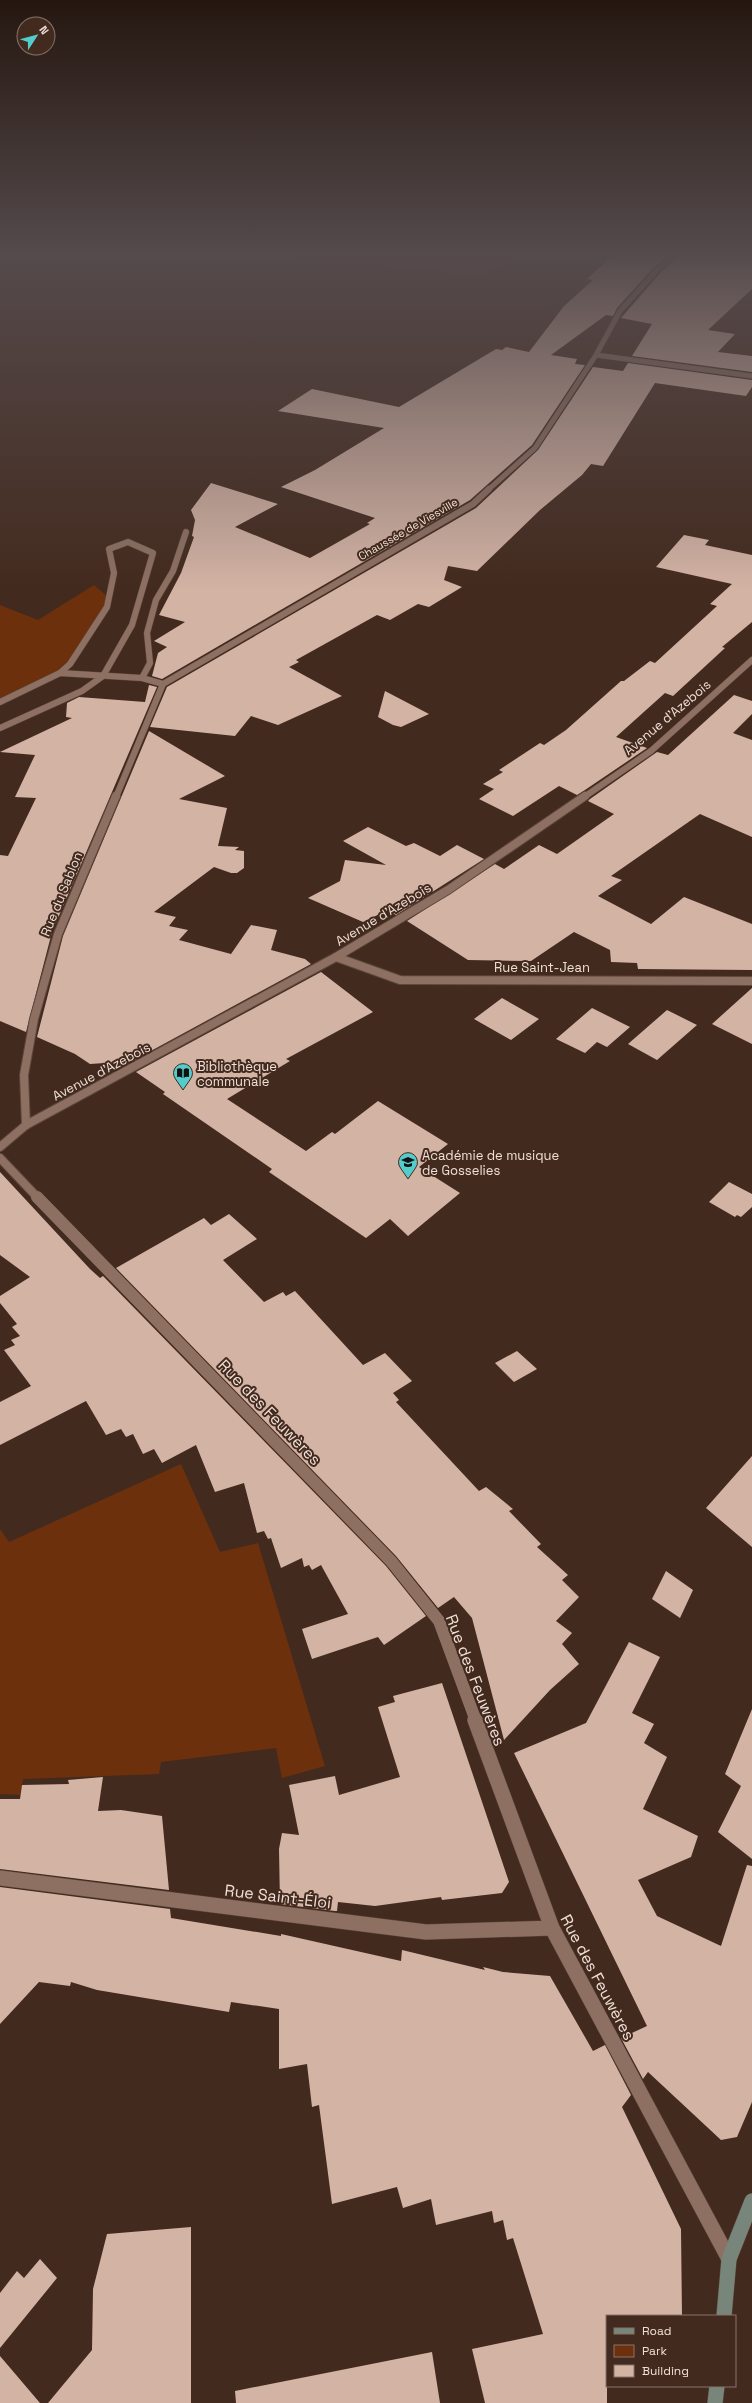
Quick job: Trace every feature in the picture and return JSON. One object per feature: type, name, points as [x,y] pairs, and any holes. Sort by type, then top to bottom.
[{"type":"main road","points":[[724,2315],[729,2259],[752,2201]]},
{"type":"main road","points":[[715,2403],[717,2387]]},
{"type":"street","name":"Chaussée de Viesville","points":[[163,684],[473,504],[535,448],[588,367]]},
{"type":"street","points":[[686,367],[752,376]]},
{"type":"street","points":[[142,678],[150,663],[147,633],[156,600],[173,571],[186,532]]},
{"type":"street","points":[[0,702],[60,674],[70,664],[107,607],[114,573],[109,549],[128,542],[153,552],[132,625],[103,676],[82,691],[0,728]]},
{"type":"street","name":"Avenue d'Azebois","points":[[0,1147],[26,1125],[336,957],[448,890],[651,751],[752,660]]},
{"type":"street","points":[[60,674],[142,678],[163,684]]},
{"type":"street","name":"Rue du Sablon","points":[[26,1125],[24,1075],[34,1019],[58,934],[163,684]]},
{"type":"street","name":"Rue Saint-Jean","points":[[336,957],[400,980],[752,981]]},
{"type":"street","name":"Rue des Feuwères","points":[[0,1158],[391,1561],[438,1621],[552,1928],[729,2259]]},
{"type":"street","name":"Rue Saint-Éloi","points":[[0,1878],[426,1932],[552,1928]]},
{"type":"green space","points":[[94,585],[109,598],[92,630],[65,669],[0,700],[0,605],[38,620]]},
{"type":"green space","points":[[181,1464],[220,1552],[258,1543],[325,1766],[282,1778],[276,1748],[161,1762],[159,1774],[23,1779],[20,1795],[0,1794],[0,1529],[9,1542]]},
{"type":"building","points":[[466,367],[584,367],[532,445],[470,500],[162,679],[152,676],[158,653],[167,647],[154,641],[185,622],[159,615],[181,573],[194,537],[192,536],[195,520],[191,510],[211,483],[278,504],[235,527],[310,558],[370,524],[367,523],[375,518],[281,487],[315,470],[384,428],[278,411],[312,389],[399,407]]},
{"type":"building","points":[[593,367],[623,371],[625,367],[658,367],[752,380],[752,387],[746,396],[655,383],[603,466],[591,464],[582,475],[540,510],[477,571],[448,566],[444,580],[462,587],[429,607],[418,604],[390,620],[377,615],[296,660],[299,662],[289,667],[342,696],[278,725],[251,716],[235,736],[150,727],[167,687],[476,508],[538,450]]},
{"type":"building","points":[[716,367],[752,367],[752,372]]},
{"type":"building","points":[[684,535],[709,540],[705,545],[752,555],[752,622],[722,647],[725,648],[673,696],[665,693],[616,737],[647,748],[585,790],[577,795],[559,786],[513,816],[479,799],[494,789],[483,784],[503,772],[499,770],[540,743],[544,745],[566,730],[621,681],[624,681],[650,661],[655,663],[717,606],[710,604],[732,584],[656,567]]},
{"type":"building","points":[[149,685],[157,687],[52,932],[26,1032],[0,1021],[0,855],[8,856],[36,798],[15,797],[35,755],[0,752],[72,718],[66,717],[67,703],[79,697],[145,702]]},
{"type":"building","points":[[385,691],[429,714],[401,727],[393,725],[378,717]]},
{"type":"building","points":[[734,695],[752,701],[752,714],[733,733],[752,740],[752,837],[700,814],[611,876],[622,880],[598,896],[651,924],[684,897],[752,924],[752,970],[638,969],[637,963],[611,962],[610,950],[574,932],[531,961],[468,960],[407,921],[495,864],[504,869],[539,845],[557,854],[614,814],[588,801],[590,799],[657,752],[668,755]]},
{"type":"building","points":[[149,731],[225,776],[179,799],[227,808],[218,846],[239,847],[235,850],[244,851],[244,868],[237,873],[231,873],[214,867],[154,912],[176,917],[169,926],[188,930],[179,940],[231,954],[251,925],[277,930],[271,950],[305,959],[311,964],[125,1065],[120,1062],[90,1064],[75,1054],[37,1037],[63,936]]},
{"type":"building","points":[[368,827],[406,846],[414,843],[440,856],[457,845],[484,859],[396,915],[388,910],[363,922],[308,898],[340,881],[345,860],[386,865],[343,841]]},
{"type":"building","points":[[321,972],[373,1012],[286,1059],[290,1061],[227,1099],[306,1151],[332,1132],[335,1134],[378,1101],[448,1144],[419,1167],[460,1193],[408,1236],[390,1219],[366,1238],[269,1172],[272,1169],[163,1094],[165,1092],[136,1072]]},
{"type":"building","points":[[752,988],[752,1044],[712,1024]]},
{"type":"building","points":[[502,998],[539,1019],[511,1040],[474,1019]]},
{"type":"building","points":[[592,1008],[630,1027],[607,1047],[597,1042],[585,1053],[556,1039]]},
{"type":"building","points":[[667,1010],[697,1025],[657,1060],[628,1044]]},
{"type":"building","points":[[0,1172],[90,1269],[100,1278],[103,1276],[386,1566],[426,1616],[384,1645],[378,1637],[312,1659],[302,1629],[348,1614],[321,1565],[312,1570],[309,1565],[304,1567],[302,1558],[281,1568],[271,1538],[268,1539],[264,1531],[257,1533],[244,1483],[215,1492],[196,1445],[162,1463],[154,1449],[143,1454],[133,1434],[126,1437],[121,1429],[106,1435],[86,1401],[0,1445],[0,1402],[31,1386],[4,1350],[15,1345],[11,1340],[20,1336],[12,1327],[17,1324],[0,1303],[0,1296],[30,1277],[0,1255]]},
{"type":"building","points":[[729,1182],[752,1194],[752,1207],[741,1217],[737,1215],[735,1217],[709,1202]]},
{"type":"building","points":[[229,1214],[257,1239],[223,1260],[264,1302],[283,1292],[286,1296],[295,1291],[363,1365],[385,1353],[412,1381],[393,1393],[399,1400],[396,1402],[479,1491],[486,1487],[513,1509],[509,1511],[541,1544],[537,1547],[568,1575],[562,1580],[579,1597],[556,1621],[572,1633],[562,1644],[579,1664],[550,1690],[504,1740],[472,1618],[454,1597],[438,1608],[396,1556],[116,1268],[204,1218],[211,1225]]},
{"type":"building","points":[[517,1351],[537,1369],[514,1382],[495,1363]]},
{"type":"building","points":[[752,1456],[752,1547],[706,1508]]},
{"type":"building","points":[[666,1571],[693,1590],[680,1618],[652,1599]]},
{"type":"building","points":[[629,1642],[660,1657],[632,1713],[654,1724],[644,1743],[667,1757],[643,1809],[698,1836],[691,1857],[638,1880],[657,1916],[721,1946],[747,1865],[752,1866],[752,2102],[737,2137],[721,2140],[648,2072],[643,2079],[621,2038],[647,2026],[514,1753],[586,1723]]},
{"type":"building","points":[[442,1683],[509,1882],[502,1893],[442,1900],[441,1897],[375,1906],[338,1902],[337,1911],[280,1904],[279,1849],[282,1833],[299,1835],[289,1785],[335,1776],[339,1795],[400,1777],[378,1707],[395,1702],[393,1696]]},
{"type":"building","points":[[752,1709],[752,1859],[718,1832],[741,1786],[725,1774]]},
{"type":"building","points":[[103,1777],[98,1811],[121,1810],[162,1816],[169,1890],[0,1869],[0,1799],[20,1799],[22,1785],[69,1784],[68,1780]]},
{"type":"building","points":[[0,1887],[170,1909],[171,1918],[281,1936],[281,1934],[401,1961],[402,1950],[485,1970],[483,1967],[503,1972],[550,1976],[593,2051],[605,2045],[631,2095],[622,2107],[681,2229],[682,2315],[606,2315],[607,2403],[485,2403],[472,2349],[543,2334],[513,2238],[507,2240],[503,2220],[494,2223],[492,2211],[436,2225],[431,2199],[403,2208],[397,2187],[332,2204],[319,2105],[312,2107],[307,2064],[279,2069],[279,2009],[231,2002],[229,2012],[97,1990],[71,1982],[70,1986],[39,1982],[0,2024]]},
{"type":"building","points":[[191,2227],[191,2403],[48,2403],[92,2350],[93,2289],[107,2234]]},
{"type":"building","points":[[40,2259],[57,2278],[0,2348],[0,2293],[17,2271],[24,2278]]},
{"type":"building","points":[[432,2352],[440,2403],[236,2403],[235,2391]]},
{"type":"building","points":[[0,2356],[40,2403],[0,2403]]},
{"type":"place","name":"Bibliothèque communale","points":[[183,1090]]},
{"type":"place","name":"Académie de musique de Gosselies","points":[[408,1179]]}]
